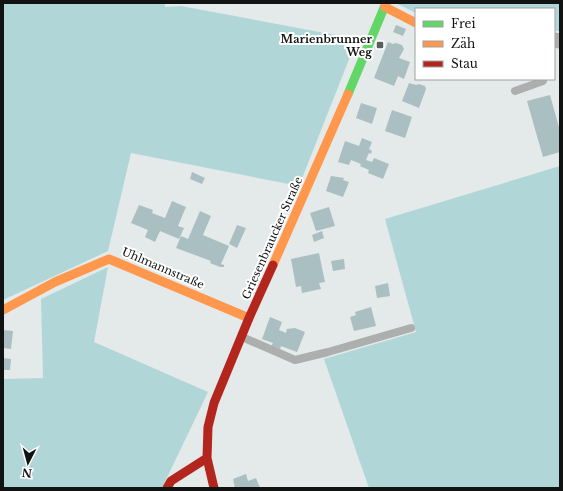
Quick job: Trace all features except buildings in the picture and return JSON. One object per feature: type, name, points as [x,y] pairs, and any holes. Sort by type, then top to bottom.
[{"type":"street","points":[[386,5],[415,22]]},
{"type":"street","name":"Griesenbraucker Straße","points":[[214,488],[207,458],[208,427],[214,403],[249,318],[327,144],[386,5]]},
{"type":"street","name":"Uhlmannstraße","points":[[3,310],[55,282],[109,259],[249,318]]},
{"type":"street","points":[[167,488],[171,481],[207,458]]},
{"type":"lane","points":[[515,91],[543,80]]},
{"type":"lane","points":[[241,337],[295,360],[411,328]]},
{"type":"shaded area","points":[[3,3],[165,3],[165,7],[181,6],[357,39],[299,186],[131,153],[108,251],[3,300]]},
{"type":"shaded area","points":[[396,3],[560,3],[560,31],[555,31],[555,8],[415,8],[415,12]]},
{"type":"shaded area","points":[[560,166],[560,488],[369,488],[324,359],[416,332],[385,219]]},
{"type":"shaded area","points":[[108,267],[94,342],[208,392],[162,488],[3,488],[3,379],[43,378],[41,299]]},
{"type":"traffic: fast","points":[[348,94],[386,3]]},
{"type":"traffic: slow","points":[[385,7],[415,22]]},
{"type":"traffic: slow","points":[[273,265],[348,94]]},
{"type":"traffic: slow","points":[[3,310],[55,282],[109,259],[249,318]]},
{"type":"traffic: jam","points":[[214,488],[207,458],[208,427],[214,403],[249,318],[273,265]]},
{"type":"traffic: jam","points":[[167,488],[171,481],[207,458]]},
{"type":"place","name":"Marienbrunner Weg","points":[[380,45]]}]
